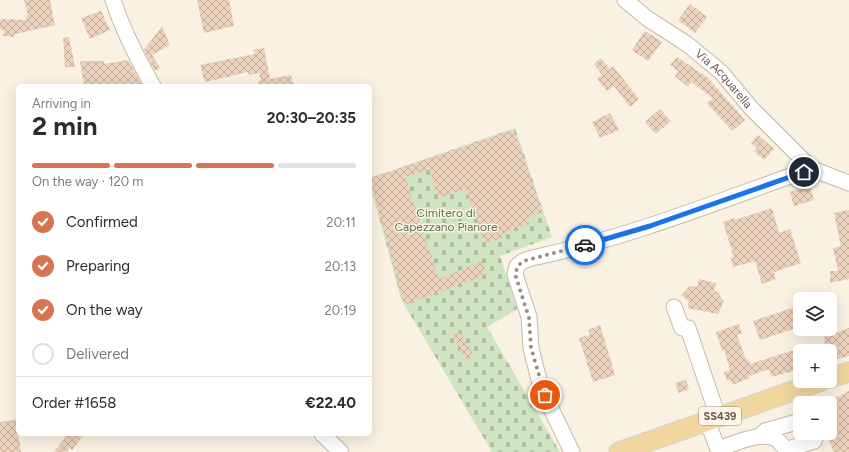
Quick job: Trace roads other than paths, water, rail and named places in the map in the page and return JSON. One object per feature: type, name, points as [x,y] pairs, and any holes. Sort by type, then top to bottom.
[{"type":"main road","points":[[837,376],[849,372]]},
{"type":"main road","name":"SS439","points":[[619,452],[802,388]]},
{"type":"street","points":[[113,0],[120,22],[134,52],[152,84]]},
{"type":"street","name":"Via Acquarella","points":[[625,0],[648,19],[687,44],[721,72],[751,108],[812,169],[849,183]]},
{"type":"street","points":[[572,452],[541,388],[531,348],[529,318],[515,274],[518,266],[523,261],[532,258],[604,240],[650,226],[812,169]]},
{"type":"street","points":[[674,307],[682,328],[688,328],[712,419],[718,449],[760,436],[774,438],[793,426]]},
{"type":"street","points":[[780,434],[785,448],[794,448],[814,440]]},
{"type":"street","points":[[324,436],[341,452]]},
{"type":"park label","name":"Cimitero di Capezzano Pianore","points":[[446,220]]}]
